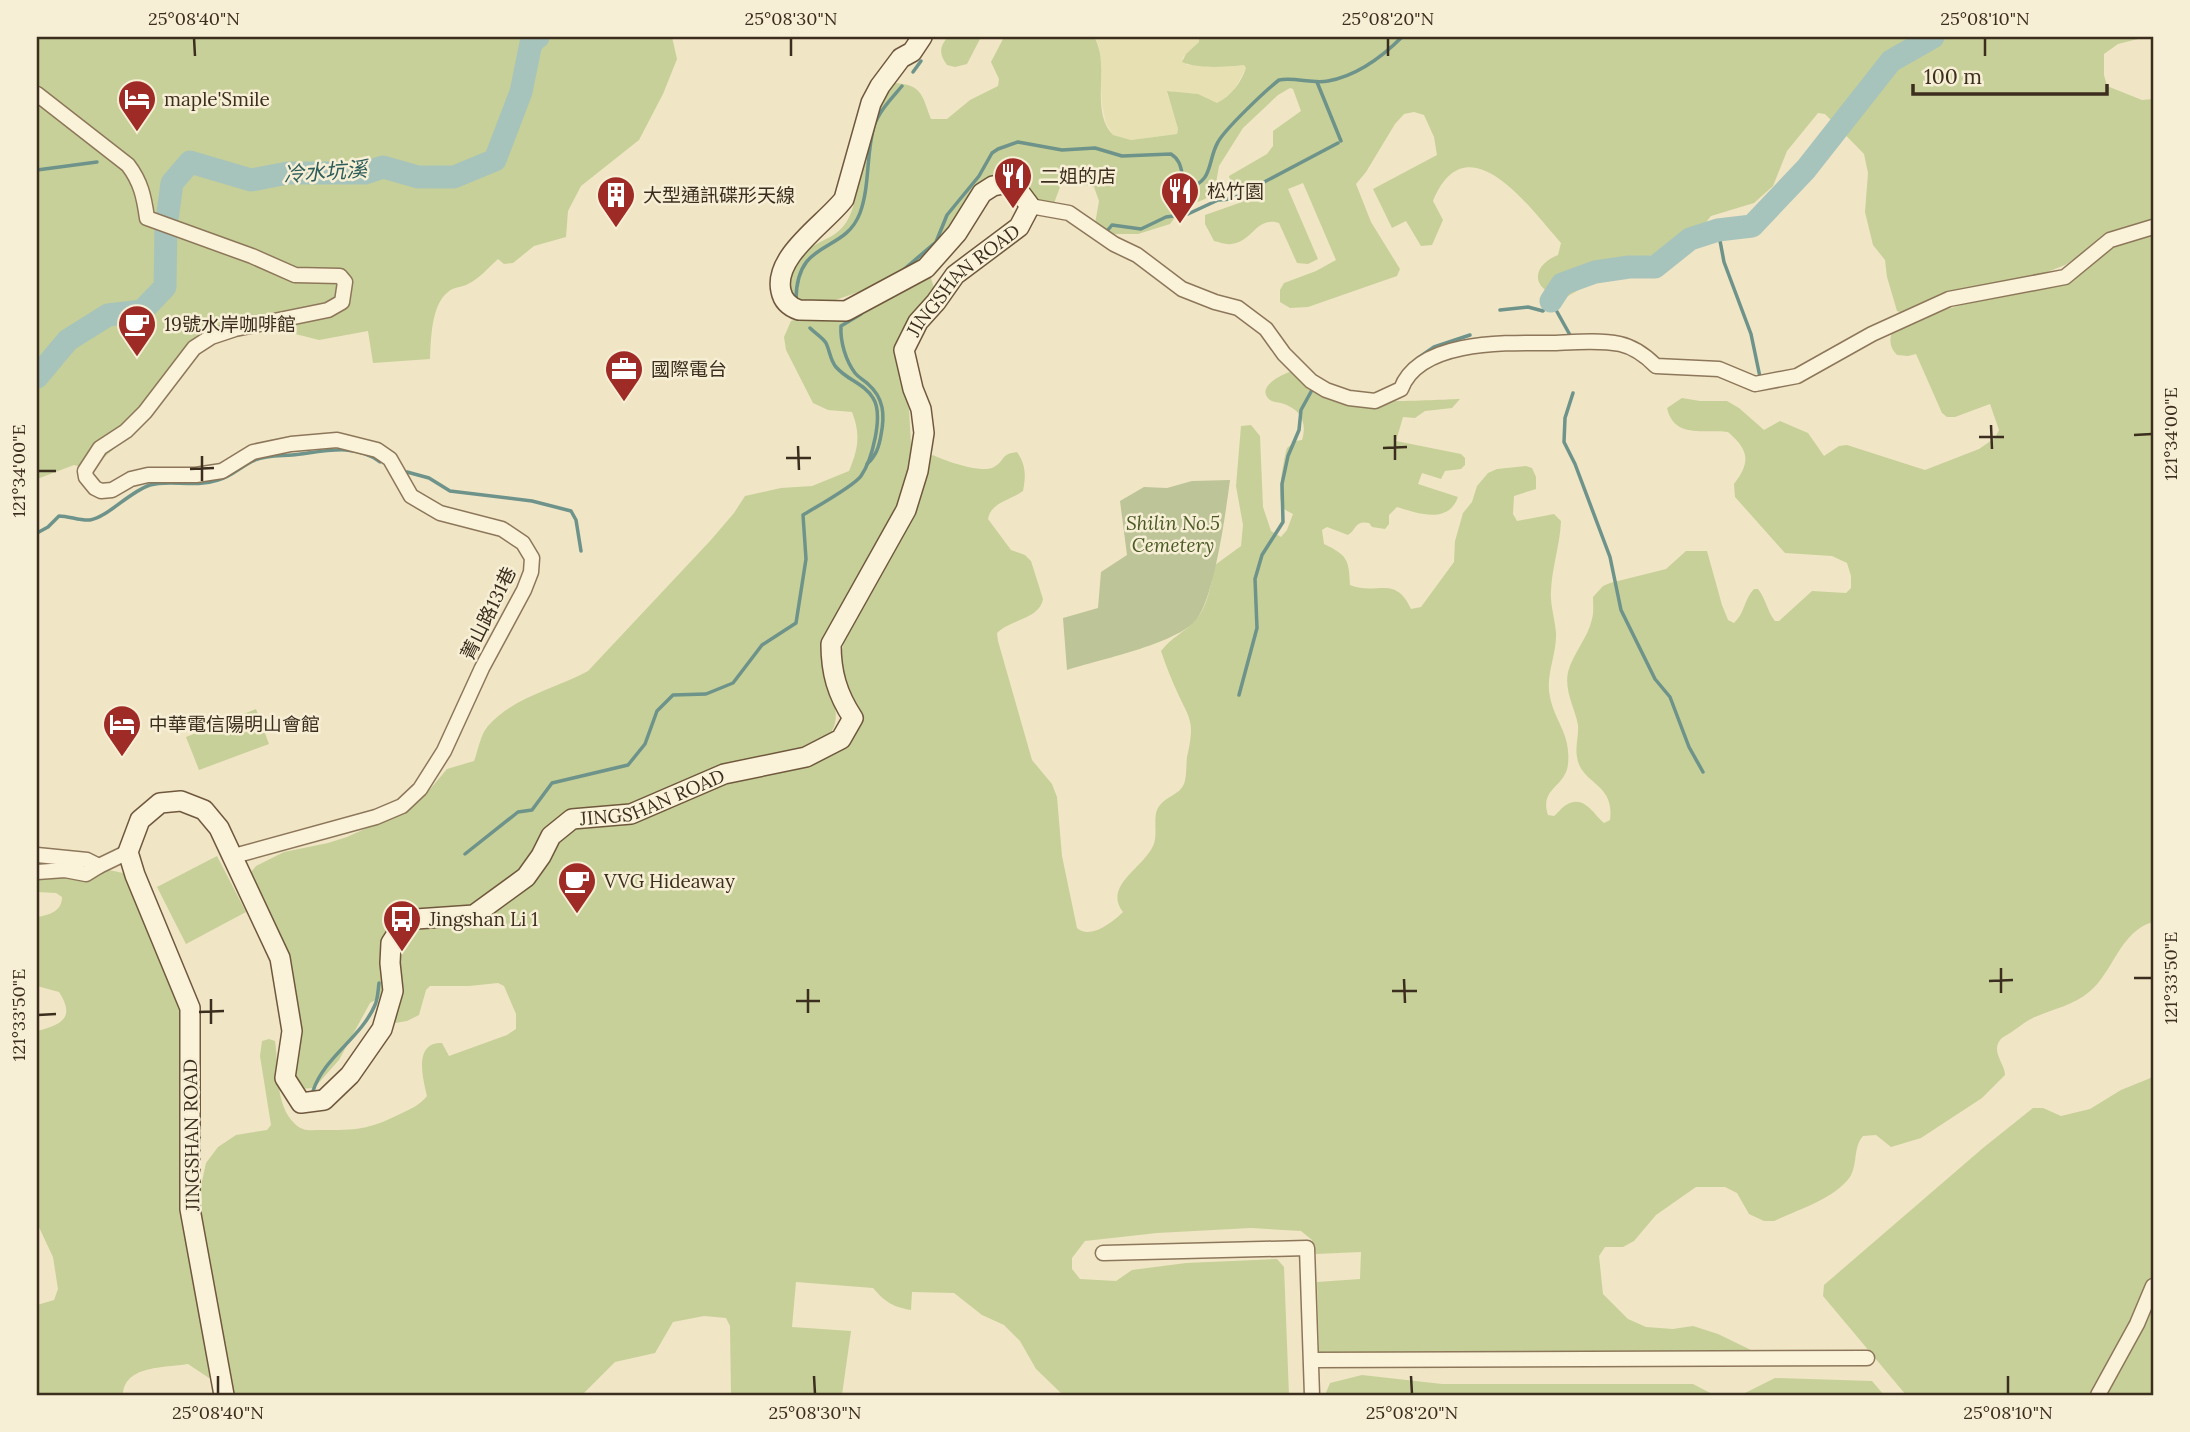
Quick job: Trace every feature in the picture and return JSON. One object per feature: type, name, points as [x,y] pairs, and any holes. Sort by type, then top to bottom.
[{"type":"street","name":"JINGSHAN ROAD","points":[[224,1395],[190,1209],[190,1008],[128,852],[140,820],[160,803],[181,802],[204,810],[219,828],[281,958],[292,1031],[285,1078],[302,1103],[324,1100],[350,1075],[382,1029],[393,991],[391,943],[402,926],[416,919],[474,915],[526,877],[551,836],[572,819],[631,814],[724,774],[806,757],[841,739],[853,718],[840,699],[831,667],[831,644],[906,510],[918,471],[924,433],[921,409],[913,390],[904,350],[918,321],[956,275],[1019,228],[1030,206],[1018,190],[1003,184],[993,186],[982,193],[957,233],[926,268],[846,311],[799,310],[786,302],[782,295],[780,278],[795,249],[844,199],[871,103],[901,58],[917,45]]},
{"type":"street","name":"菁山路131巷","points":[[37,94],[128,165],[143,190],[147,218],[252,256],[295,275],[340,276],[345,282],[342,302],[328,310],[235,329],[211,337],[194,348],[145,412],[127,431],[100,448],[85,471],[90,484],[101,491],[113,490],[131,479],[149,475],[196,475],[222,471],[253,452],[291,444],[337,440],[377,450],[390,459],[411,496],[440,513],[502,529],[523,543],[531,558],[531,572],[524,590],[482,668],[444,751],[420,789],[402,806],[376,817],[234,856]]},
{"type":"street","points":[[1030,206],[1069,213],[1114,244],[1137,255],[1182,289],[1238,308],[1266,329],[1284,354],[1311,381],[1326,390],[1349,398],[1375,401],[1401,389],[1404,379],[1436,356],[1479,345],[1591,342],[1622,344],[1644,354],[1656,366],[1719,369],[1755,384],[1797,376],[1872,334],[1949,299],[2065,277],[2110,240],[2153,227]]},
{"type":"street","points":[[37,872],[65,870],[86,874],[128,852]]},
{"type":"street","points":[[37,855],[87,860],[99,866]]},
{"type":"street","points":[[1103,1253],[1307,1248],[1313,1360],[1312,1395]]},
{"type":"street","points":[[2098,1395],[2137,1324],[2153,1286]]},
{"type":"street","points":[[1313,1360],[1867,1358]]},
{"type":"shaded area","points":[[1094,37],[1199,37],[1199,42],[1182,58],[1187,65],[1245,65],[1246,68],[1233,91],[1217,104],[1193,93],[1176,93],[1170,90],[1167,93],[1178,129],[1177,134],[1131,140],[1113,135],[1106,123],[1102,104],[1099,46]]},
{"type":"green space","points":[[37,37],[672,37],[677,59],[663,94],[639,140],[581,186],[568,211],[566,237],[534,246],[513,263],[504,264],[498,259],[476,279],[451,290],[442,298],[433,323],[430,359],[373,363],[368,331],[319,340],[272,328],[214,343],[197,356],[147,420],[101,460],[95,470],[74,465],[37,479]]},
{"type":"green space","points":[[948,37],[981,37],[967,64],[955,67],[947,65],[941,51]]},
{"type":"green space","points":[[1004,37],[1094,37],[1101,60],[1101,101],[1106,125],[1113,135],[1131,140],[1177,134],[1178,129],[1167,91],[1198,94],[1217,103],[1227,97],[1238,84],[1246,68],[1244,65],[1204,67],[1182,62],[1186,54],[1199,42],[1199,37],[2146,37],[2118,44],[2104,54],[2104,75],[2107,86],[2142,100],[2153,99],[2153,221],[2116,232],[2065,265],[2042,274],[1980,286],[1902,313],[1897,311],[1885,260],[1873,245],[1865,212],[1868,173],[1864,154],[1825,114],[1818,113],[1787,151],[1773,186],[1754,203],[1711,216],[1699,231],[1682,244],[1620,264],[1600,280],[1563,299],[1542,287],[1538,276],[1546,261],[1558,255],[1561,243],[1516,193],[1498,178],[1480,169],[1463,168],[1447,178],[1433,201],[1443,220],[1432,245],[1421,246],[1406,221],[1392,228],[1373,189],[1437,155],[1434,137],[1424,115],[1414,112],[1404,114],[1395,124],[1356,184],[1371,222],[1400,269],[1397,276],[1308,307],[1290,308],[1280,302],[1280,290],[1284,283],[1336,260],[1303,183],[1288,189],[1318,259],[1308,264],[1297,263],[1279,223],[1265,223],[1245,239],[1227,244],[1214,241],[1205,224],[1205,215],[1242,202],[1249,196],[1231,184],[1229,176],[1267,154],[1273,146],[1273,131],[1301,111],[1293,89],[1290,88],[1278,95],[1243,128],[1219,166],[1215,189],[1205,199],[1182,208],[1170,224],[1138,234],[1109,234],[1095,224],[1099,201],[1094,187],[1063,179],[1053,206],[1033,202],[1000,180],[931,254],[870,288],[821,305],[797,303],[790,293],[787,280],[802,255],[838,232],[848,219],[857,194],[871,126],[885,96],[895,83],[911,86],[920,93],[931,119],[947,119],[970,100],[998,86],[999,79],[991,62]]},
{"type":"green space","points":[[2153,231],[2153,922],[2132,934],[2089,992],[2070,1004],[2029,1020],[2001,1039],[1997,1049],[2005,1075],[1982,1098],[1921,1138],[1891,1147],[1876,1135],[1863,1136],[1850,1177],[1825,1198],[1774,1221],[1764,1221],[1749,1214],[1737,1193],[1725,1187],[1696,1187],[1656,1215],[1634,1241],[1623,1247],[1605,1247],[1599,1256],[1603,1294],[1628,1319],[1646,1327],[1673,1329],[1693,1326],[1718,1334],[1751,1350],[1752,1355],[1323,1356],[1319,1351],[1317,1282],[1360,1279],[1361,1252],[1316,1254],[1312,1240],[1301,1231],[1251,1228],[1157,1233],[1085,1241],[1072,1258],[1072,1269],[1080,1279],[1116,1281],[1132,1270],[1186,1263],[1277,1259],[1284,1267],[1289,1395],[1063,1395],[1036,1369],[1020,1341],[1004,1325],[982,1315],[954,1293],[912,1292],[911,1310],[890,1303],[873,1288],[796,1282],[792,1327],[851,1331],[842,1395],[731,1395],[730,1326],[726,1318],[704,1316],[673,1322],[655,1353],[615,1362],[582,1395],[232,1395],[202,1232],[201,1186],[206,1163],[218,1147],[236,1135],[267,1130],[271,1125],[260,1056],[262,1041],[275,1041],[280,1096],[288,1116],[295,1124],[307,1130],[344,1130],[379,1123],[418,1105],[427,1096],[423,1055],[433,1044],[442,1043],[449,1056],[507,1035],[516,1029],[516,1014],[504,986],[498,983],[430,986],[426,990],[419,1015],[407,1021],[389,1024],[383,1002],[379,998],[370,1003],[339,1060],[314,1088],[299,1089],[294,1081],[296,1039],[251,885],[252,871],[256,866],[284,852],[347,837],[406,810],[426,794],[447,769],[474,761],[483,734],[498,716],[522,701],[588,671],[710,541],[745,496],[781,488],[812,486],[849,471],[857,442],[857,428],[852,412],[828,410],[813,403],[786,350],[784,337],[791,321],[925,276],[931,278],[934,288],[930,298],[897,342],[896,361],[909,409],[912,461],[895,515],[824,670],[835,708],[832,731],[835,735],[853,729],[840,677],[844,641],[927,459],[933,455],[973,468],[988,469],[1005,456],[1017,452],[1022,461],[1025,480],[1023,491],[997,505],[988,519],[1011,550],[1025,555],[1031,561],[1043,599],[1036,611],[997,633],[998,641],[1032,760],[1052,784],[1057,797],[1062,856],[1077,928],[1088,932],[1107,925],[1123,912],[1118,903],[1118,894],[1126,878],[1153,846],[1157,809],[1182,788],[1185,781],[1191,725],[1161,651],[1190,626],[1203,610],[1215,565],[1241,546],[1243,525],[1236,486],[1241,426],[1251,425],[1260,436],[1263,507],[1271,531],[1281,537],[1293,514],[1285,510],[1281,503],[1281,478],[1287,448],[1302,440],[1304,427],[1303,421],[1293,408],[1271,401],[1266,395],[1272,381],[1293,371],[1311,391],[1339,399],[1460,399],[1452,408],[1425,411],[1415,418],[1403,417],[1396,441],[1461,454],[1465,458],[1465,465],[1461,469],[1445,471],[1441,479],[1422,473],[1418,484],[1458,497],[1453,506],[1440,514],[1431,515],[1397,507],[1389,515],[1389,524],[1385,529],[1372,527],[1364,522],[1348,535],[1327,527],[1322,530],[1324,544],[1338,551],[1345,559],[1350,585],[1392,589],[1405,598],[1411,609],[1421,607],[1454,562],[1455,541],[1463,513],[1472,502],[1477,486],[1488,473],[1497,469],[1526,466],[1532,468],[1536,477],[1536,489],[1514,496],[1513,514],[1517,521],[1554,514],[1561,521],[1551,591],[1556,633],[1549,689],[1552,706],[1565,736],[1568,764],[1563,778],[1550,793],[1546,806],[1548,815],[1554,816],[1572,802],[1583,803],[1604,823],[1610,820],[1608,798],[1580,766],[1577,753],[1578,725],[1567,679],[1570,665],[1590,626],[1593,597],[1603,586],[1666,569],[1686,551],[1707,551],[1722,605],[1728,620],[1734,623],[1754,589],[1761,593],[1775,621],[1779,621],[1812,591],[1846,593],[1851,588],[1847,563],[1832,556],[1785,553],[1735,497],[1734,484],[1743,469],[1745,456],[1735,438],[1728,432],[1683,428],[1671,418],[1667,408],[1682,398],[1727,401],[1764,430],[1780,421],[1808,433],[1824,456],[1839,446],[1847,445],[1925,470],[1979,449],[1995,438],[1999,430],[1990,404],[1955,417],[1947,417],[1942,413],[1916,354],[1897,355],[1891,344],[1892,332],[1944,310],[2010,291],[2050,286],[2103,251]]},
{"type":"green space","name":"Shilin No.5 Cemetery","points":[[1230,480],[1214,575],[1196,620],[1186,629],[1155,644],[1067,670],[1063,618],[1098,608],[1101,572],[1127,555],[1120,501],[1144,487],[1167,488],[1192,481]]},
{"type":"green space","points":[[256,709],[269,744],[199,770],[186,737]]},
{"type":"green space","points":[[217,856],[246,912],[186,944],[157,887]]},
{"type":"green space","points":[[109,870],[123,873],[131,881],[184,1008],[213,1375],[209,1378],[188,1364],[138,1373],[125,1385],[123,1395],[37,1395],[37,1305],[54,1300],[58,1289],[53,1257],[37,1223],[37,1031],[59,1023],[66,1014],[66,1008],[59,992],[37,986],[37,917],[54,912],[60,906],[62,897],[56,893],[37,892],[37,876],[90,874]]},
{"type":"green space","points":[[2153,1077],[2153,1395],[1906,1395],[1823,1296],[1824,1285],[2033,1108],[2043,1108],[2061,1116],[2090,1109],[2121,1090]]},
{"type":"green space","points":[[1362,1375],[1442,1384],[1693,1384],[1714,1395],[1325,1395],[1330,1383]]},
{"type":"green space","points":[[1775,1378],[1872,1381],[1884,1395],[1741,1395]]},
{"type":"waterway","name":"冷水坑溪","points":[[37,377],[68,340],[108,315],[142,311],[165,287],[166,227],[172,183],[190,162],[251,180],[288,173],[365,173],[383,167],[418,177],[454,177],[495,160],[521,92],[531,43],[538,37]]},
{"type":"waterway","points":[[902,271],[936,242],[947,215],[979,176],[992,153],[998,149],[1018,142],[1062,150],[1095,148],[1122,156],[1171,154],[1180,165],[1187,188],[1196,185],[1206,176],[1218,142],[1229,128],[1279,80],[1322,82],[1349,75],[1368,65],[1402,37]]},
{"type":"waterway","points":[[1551,301],[1562,284],[1595,272],[1629,267],[1655,267],[1690,239],[1718,230],[1752,226],[1806,169],[1891,61],[1933,37]]},
{"type":"waterway","points":[[913,72],[921,61]]},
{"type":"waterway","points":[[1317,82],[1341,141]]},
{"type":"waterway","points":[[796,299],[798,279],[804,265],[853,226],[860,213],[874,126],[882,110],[902,86]]},
{"type":"waterway","points":[[1107,231],[1112,225],[1141,229],[1166,217],[1188,214],[1218,200],[1232,199],[1338,143]]},
{"type":"waterway","points":[[37,170],[97,162]]},
{"type":"waterway","points":[[1718,230],[1724,262],[1751,334],[1760,377]]},
{"type":"waterway","points":[[1500,310],[1528,307],[1543,311],[1551,301],[1570,335]]},
{"type":"waterway","points":[[861,314],[841,326],[841,332],[844,351],[852,368],[873,389],[882,407],[883,421],[879,443],[867,464]]},
{"type":"waterway","points":[[465,854],[518,812],[532,810],[552,783],[628,765],[645,744],[657,711],[673,695],[706,694],[733,683],[762,645],[796,623],[806,559],[803,515],[843,491],[861,476],[873,449],[877,426],[873,398],[836,367],[826,343],[810,328]]},
{"type":"waterway","points":[[1418,358],[1434,347],[1470,335]]},
{"type":"waterway","points":[[1239,695],[1257,628],[1255,579],[1262,555],[1283,522],[1282,484],[1288,456],[1299,430],[1301,410],[1312,390]]},
{"type":"waterway","points":[[1573,393],[1565,418],[1564,442],[1610,557],[1621,610],[1655,679],[1670,697],[1689,747],[1703,772]]},
{"type":"waterway","points":[[37,533],[59,516],[86,520],[97,518],[150,485],[209,482],[223,478],[264,457],[349,450],[360,452],[380,462]]},
{"type":"waterway","points":[[407,472],[429,478],[450,491],[532,501],[571,511],[576,520],[581,551]]},
{"type":"waterway","points":[[313,1091],[325,1068],[369,1017],[376,1003],[379,983]]},
{"type":"place","name":"maple'Smile","points":[[137,133]]},
{"type":"place","name":"二姐的店","points":[[1013,210]]},
{"type":"place","name":"松竹園","points":[[1180,225]]},
{"type":"place","name":"大型通訊碟形天線","points":[[616,229]]},
{"type":"place","name":"19號水岸咖啡館","points":[[137,358]]},
{"type":"place","name":"國際電台","points":[[624,403]]},
{"type":"place","name":"中華電信陽明山會館","points":[[122,758]]},
{"type":"place","name":"VVG Hideaway","points":[[577,915]]},
{"type":"place","name":"Jingshan Li 1","points":[[402,953]]}]
